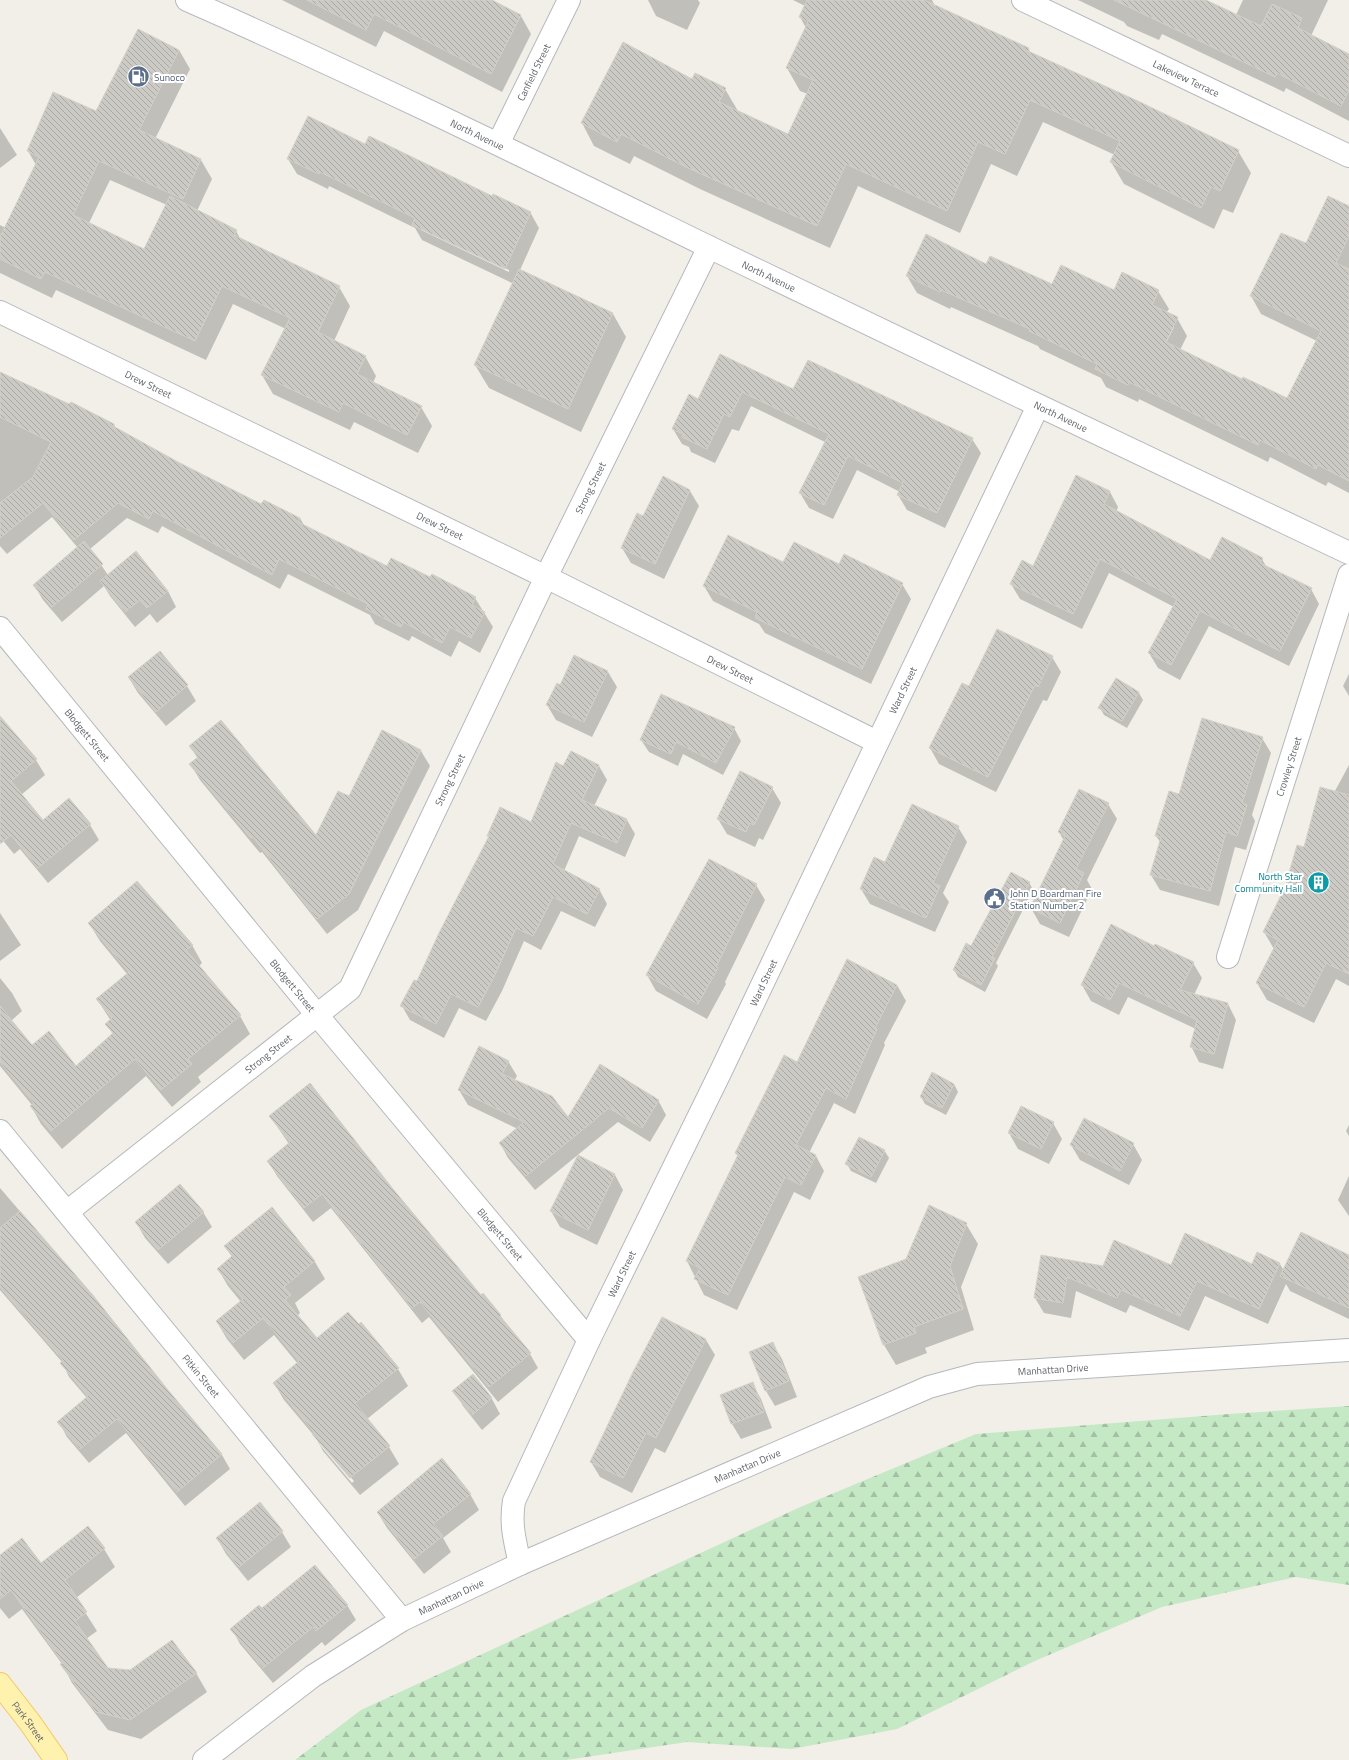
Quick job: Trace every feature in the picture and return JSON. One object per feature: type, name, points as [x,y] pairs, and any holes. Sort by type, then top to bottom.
[{"type":"main road","name":"Park Street","points":[[0,1684],[31,1724],[56,1760]]},
{"type":"street","name":"North Avenue","points":[[189,0],[245,24],[498,144],[1038,406],[1349,553]]},
{"type":"street","name":"Canfield Street","points":[[498,144],[569,0]]},
{"type":"street","name":"Lakeview Terrace","points":[[1023,0],[1349,156]]},
{"type":"street","name":"Strong Street","points":[[67,1212],[350,989],[546,577],[709,247]]},
{"type":"street","name":"Drew Street","points":[[0,312],[546,577],[877,742]]},
{"type":"street","name":"Ward Street","points":[[520,1564],[512,1529],[511,1518],[514,1501],[570,1384],[589,1340],[716,1080],[1038,406]]},
{"type":"street","name":"Crowley Street","points":[[1228,957],[1349,575]]},
{"type":"street","name":"Blodgett Street","points":[[0,628],[317,1015],[589,1340]]},
{"type":"street","name":"Pitkin Street","points":[[0,1131],[402,1620]]},
{"type":"street","name":"Manhattan Drive","points":[[204,1760],[313,1676],[402,1620],[520,1564],[929,1386],[977,1374],[1349,1350]]},
{"type":"green space","points":[[1349,1406],[1349,1585],[1296,1577],[1162,1607],[1037,1660],[897,1729],[792,1749],[687,1742],[566,1760],[295,1760],[361,1710],[798,1508],[976,1434]]},
{"type":"building","points":[[307,0],[492,0],[521,15],[491,74],[374,14],[366,30]]},
{"type":"building","points":[[807,0],[924,0],[1029,48],[1028,51],[1140,102],[1239,150],[1220,191],[1211,187],[1201,208],[1110,162],[1120,141],[1030,100],[1005,154],[978,142],[947,211],[846,164],[817,226],[686,167],[621,134],[617,142],[581,123],[623,42],[692,79],[695,73],[726,88],[719,102],[788,134],[813,80],[786,68],[808,22],[799,17]]},
{"type":"building","points":[[1114,0],[1206,0],[1261,26],[1272,4],[1302,18],[1298,28],[1349,54],[1349,90],[1341,106],[1277,73],[1275,77]]},
{"type":"building","points":[[138,29],[179,50],[139,130],[201,159],[183,199],[99,161],[73,215],[144,249],[170,196],[237,230],[234,235],[340,286],[318,332],[366,356],[357,374],[422,406],[407,435],[343,403],[339,412],[261,375],[290,318],[222,286],[195,341],[45,272],[41,279],[0,259],[0,237],[39,157],[27,151],[53,92],[96,111]]},
{"type":"building","points":[[308,116],[365,144],[369,136],[492,196],[493,194],[531,212],[505,269],[412,225],[415,218],[320,172],[319,174],[287,159]]},
{"type":"building","points":[[1328,196],[1349,206],[1349,236],[1336,263],[1349,269],[1349,481],[1318,465],[1316,469],[1260,440],[1258,445],[1129,382],[1128,385],[1095,369],[1097,364],[1029,331],[1030,329],[941,290],[940,292],[906,276],[926,234],[986,264],[990,256],[1052,284],[1061,265],[1114,290],[1122,272],[1159,290],[1152,305],[1178,317],[1166,342],[1242,379],[1243,377],[1287,398],[1321,331],[1250,296],[1281,233],[1306,243]]},
{"type":"building","points":[[519,269],[613,313],[568,409],[474,365]]},
{"type":"building","points":[[720,354],[793,389],[808,360],[973,438],[937,513],[897,495],[903,483],[848,456],[824,505],[799,493],[829,434],[742,392],[730,417],[724,414],[707,449],[682,437],[683,434],[672,429],[689,394],[698,399]]},
{"type":"building","points":[[0,372],[69,404],[71,402],[114,424],[113,426],[178,462],[261,504],[264,500],[300,518],[298,522],[387,566],[391,558],[430,577],[432,574],[476,597],[472,605],[485,612],[471,638],[450,627],[442,643],[403,622],[401,627],[366,609],[368,604],[279,559],[272,575],[153,511],[149,519],[118,503],[74,540],[43,503],[0,538],[0,503],[33,477],[51,442],[0,417]]},
{"type":"building","points":[[1076,475],[1110,491],[1104,504],[1210,560],[1222,537],[1263,558],[1260,563],[1312,588],[1280,651],[1200,611],[1171,665],[1148,653],[1177,599],[1100,559],[1073,614],[1010,584],[1022,560],[1033,566]]},
{"type":"building","points":[[663,476],[690,490],[655,564],[621,548],[637,513],[643,516]]},
{"type":"building","points":[[728,535],[783,562],[794,542],[839,564],[844,554],[903,583],[862,669],[755,618],[757,612],[703,586]]},
{"type":"building","points":[[84,541],[103,564],[52,607],[33,585]]},
{"type":"building","points":[[136,551],[168,591],[147,608],[140,600],[125,612],[100,581]]},
{"type":"building","points":[[997,629],[1053,656],[1038,687],[1035,685],[988,777],[929,748],[962,683],[969,686]]},
{"type":"building","points":[[160,651],[188,685],[156,712],[128,677]]},
{"type":"building","points":[[574,655],[608,671],[584,722],[546,705],[557,683],[560,685]]},
{"type":"building","points":[[1116,678],[1139,692],[1122,721],[1098,708]]},
{"type":"building","points":[[661,694],[735,727],[716,763],[676,742],[671,754],[640,740]]},
{"type":"building","points":[[0,716],[37,759],[11,781],[43,820],[69,798],[91,824],[38,868],[11,835],[0,844]]},
{"type":"building","points":[[1202,718],[1263,737],[1242,803],[1247,805],[1237,836],[1226,832],[1210,891],[1150,875],[1161,837],[1155,836],[1169,791],[1179,794]]},
{"type":"building","points":[[221,720],[316,835],[338,791],[349,796],[382,730],[421,750],[349,894],[317,919],[253,837],[251,838],[189,764],[198,757],[189,746]]},
{"type":"building","points":[[571,751],[599,765],[582,800],[627,819],[617,843],[571,823],[553,864],[600,889],[587,914],[553,897],[533,936],[516,928],[494,977],[478,1007],[451,994],[436,1024],[400,1006],[414,980],[417,981],[439,933],[489,836],[487,836],[500,807],[531,822],[556,762],[563,766]]},
{"type":"building","points":[[740,771],[773,787],[754,825],[750,823],[746,832],[717,819]]},
{"type":"building","points":[[1320,787],[1349,795],[1349,974],[1326,963],[1304,1007],[1256,983],[1278,940],[1263,932],[1285,887],[1297,845],[1304,847]]},
{"type":"building","points":[[1079,789],[1109,803],[1076,869],[1084,873],[1060,923],[1030,908],[1065,836],[1058,832]]},
{"type":"building","points":[[912,804],[959,826],[933,883],[940,886],[926,918],[860,889],[874,857],[885,862]]},
{"type":"building","points":[[709,859],[757,884],[716,967],[718,968],[698,1004],[646,975]]},
{"type":"building","points":[[1011,872],[1030,882],[992,957],[995,958],[981,985],[953,970],[966,943],[971,946]]},
{"type":"building","points":[[137,881],[193,945],[186,950],[241,1015],[188,1059],[192,1064],[161,1090],[135,1059],[51,1131],[30,1106],[34,1103],[0,1062],[0,1006],[32,1045],[49,1031],[76,1066],[113,1033],[105,1024],[112,1018],[96,999],[129,972],[88,923]]},
{"type":"building","points":[[1111,924],[1154,946],[1155,944],[1194,962],[1180,990],[1228,1003],[1214,1054],[1190,1047],[1197,1020],[1119,983],[1110,1000],[1081,985]]},
{"type":"building","points":[[847,959],[897,985],[875,1028],[877,1029],[846,1099],[826,1088],[796,1145],[816,1155],[801,1185],[785,1177],[728,1295],[694,1279],[700,1268],[686,1261],[738,1155],[735,1153],[784,1055],[797,1062]]},
{"type":"building","points":[[479,1046],[509,1061],[502,1074],[552,1096],[568,1117],[600,1064],[659,1100],[642,1128],[609,1108],[526,1176],[499,1143],[524,1122],[458,1090]]},
{"type":"building","points":[[932,1072],[954,1084],[942,1108],[920,1097]]},
{"type":"building","points":[[310,1083],[393,1189],[481,1295],[483,1293],[531,1353],[489,1387],[420,1302],[412,1308],[322,1194],[304,1208],[267,1161],[290,1142],[269,1116]]},
{"type":"building","points":[[1021,1106],[1054,1122],[1041,1149],[1008,1133]]},
{"type":"building","points":[[1084,1118],[1134,1143],[1120,1171],[1070,1145]]},
{"type":"building","points":[[859,1137],[885,1150],[871,1177],[845,1164]]},
{"type":"building","points":[[578,1155],[615,1174],[588,1230],[550,1211]]},
{"type":"building","points":[[180,1184],[204,1212],[158,1250],[135,1222]]},
{"type":"building","points":[[929,1205],[967,1223],[950,1266],[963,1309],[914,1327],[916,1333],[883,1345],[858,1277],[906,1259]]},
{"type":"building","points":[[272,1207],[315,1261],[284,1287],[291,1295],[285,1300],[317,1338],[348,1312],[359,1324],[361,1322],[399,1368],[355,1403],[390,1446],[350,1478],[312,1434],[314,1432],[273,1383],[299,1361],[263,1318],[233,1343],[216,1321],[243,1299],[217,1269],[232,1256],[224,1246]]},
{"type":"building","points":[[20,1211],[92,1294],[168,1390],[222,1454],[177,1492],[117,1419],[80,1449],[57,1422],[88,1396],[60,1363],[63,1360],[0,1287],[0,1228]]},
{"type":"building","points":[[1301,1232],[1349,1255],[1349,1308],[1280,1276]]},
{"type":"building","points":[[1185,1233],[1252,1264],[1257,1252],[1280,1263],[1259,1309],[1197,1281],[1180,1316],[1121,1290],[1117,1298],[1067,1277],[1063,1303],[1034,1298],[1041,1255],[1103,1266],[1114,1240],[1171,1265]]},
{"type":"building","points":[[662,1317],[706,1339],[656,1438],[646,1433],[623,1478],[590,1462],[633,1372]]},
{"type":"building","points":[[773,1342],[789,1381],[765,1391],[749,1352]]},
{"type":"building","points":[[473,1374],[492,1398],[472,1415],[452,1391]]},
{"type":"building","points":[[753,1382],[764,1412],[731,1424],[720,1395]]},
{"type":"building","points":[[442,1458],[471,1494],[433,1524],[443,1536],[414,1559],[377,1512]]},
{"type":"building","points":[[260,1502],[283,1531],[239,1567],[216,1538]]},
{"type":"building","points":[[88,1526],[105,1548],[65,1580],[87,1612],[75,1621],[108,1668],[130,1670],[172,1640],[197,1673],[130,1720],[96,1712],[60,1664],[63,1663],[11,1590],[0,1599],[0,1555],[22,1538],[41,1563]]},
{"type":"building","points":[[315,1565],[348,1605],[316,1631],[313,1627],[263,1668],[230,1629],[259,1605],[262,1608]]},
{"type":"place","name":"Sunoco","points":[[139,77]]},
{"type":"place","name":"North Star Community Hall","points":[[1318,882]]},
{"type":"place","name":"John D Boardman Fire Station Number 2","points":[[995,899]]}]
